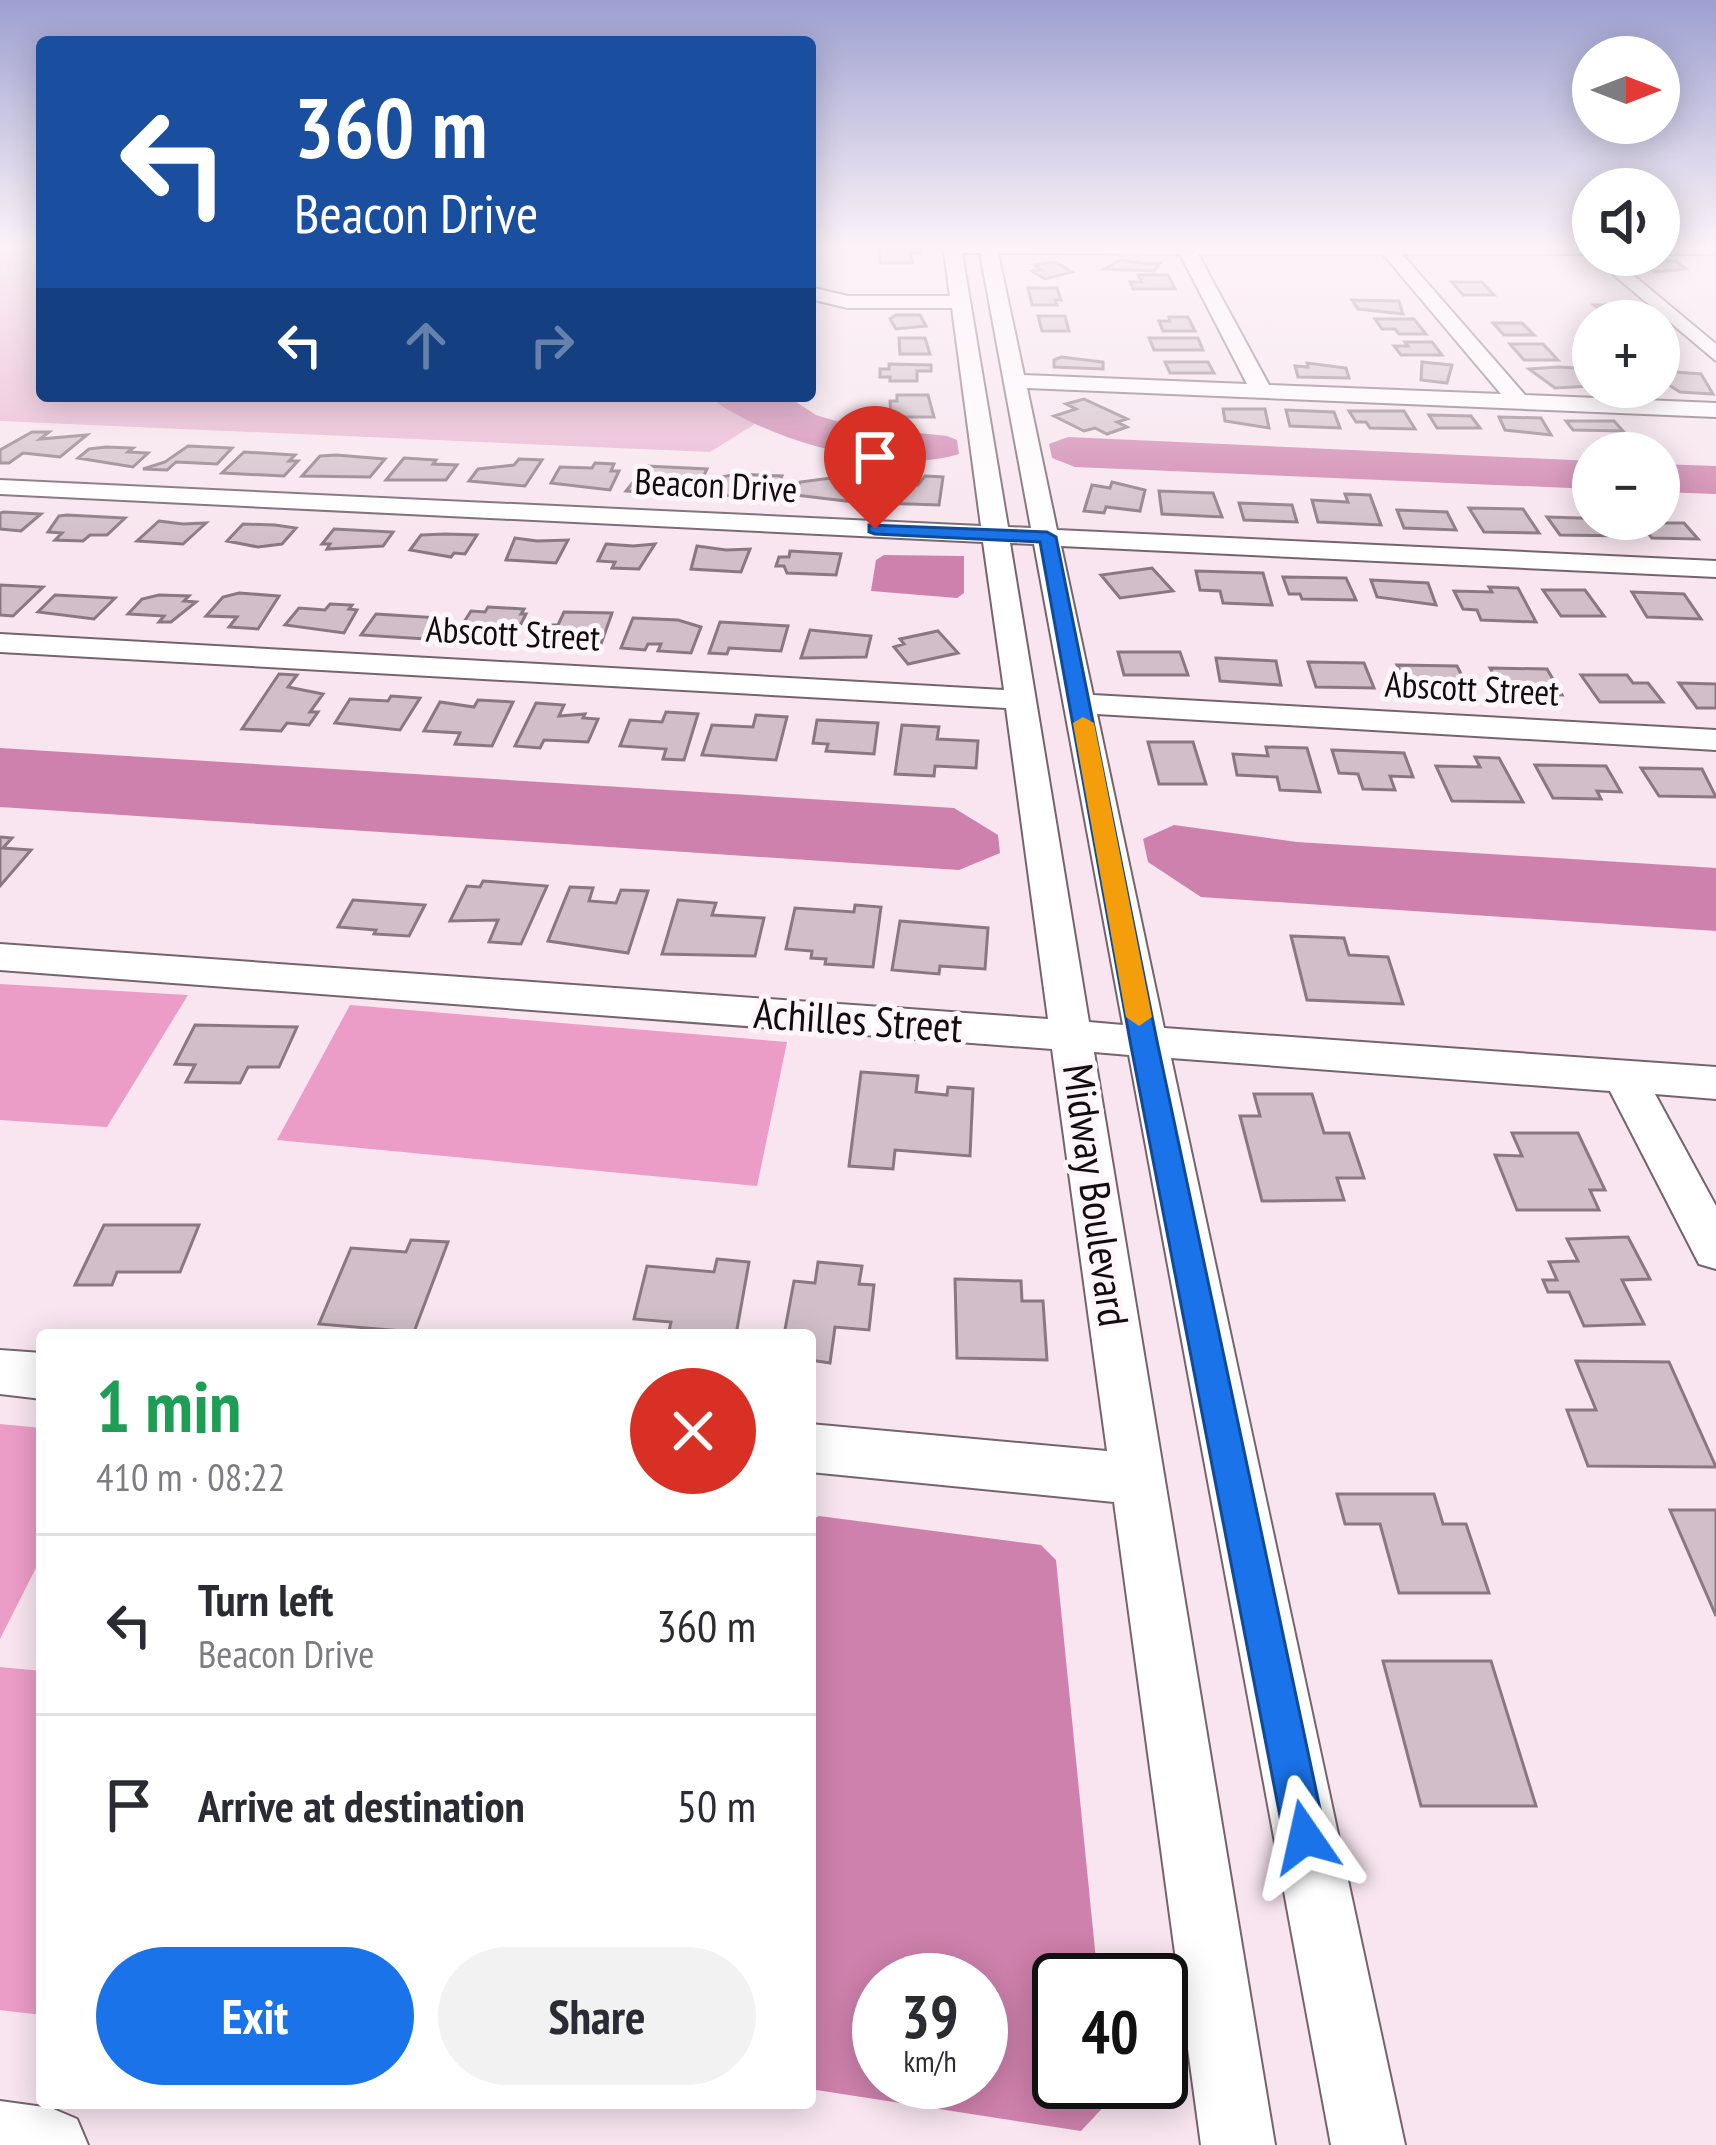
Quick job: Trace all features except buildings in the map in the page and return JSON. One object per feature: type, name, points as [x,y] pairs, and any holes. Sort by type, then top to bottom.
[{"type":"street","name":"Midway Boulevard","points":[[970,345],[1238,2145]]},
{"type":"street","name":"Midway Boulevard","points":[[1005,345],[1017,381],[1143,1041],[1368,2145]]},
{"type":"street","points":[[1237,345],[1262,392]]},
{"type":"street","points":[[1470,345],[1519,402]]},
{"type":"street","points":[[1017,381],[1716,410]]},
{"type":"street","name":"Beacon Drive","points":[[0,487],[1716,569]]},
{"type":"street","name":"Abscott Street","points":[[0,643],[1022,700]]},
{"type":"street","name":"Abscott Street","points":[[1080,704],[1716,740]]},
{"type":"street","name":"Achilles Street","points":[[0,957],[1716,1083]]},
{"type":"street","points":[[1624,1076],[1716,1250]]},
{"type":"street","points":[[0,1372],[36,1375]]},
{"type":"street","points":[[816,1449],[1138,1479]]},
{"type":"street","points":[[0,2138],[51,2145]]},
{"type":"shaded area","points":[[0,345],[36,345],[36,402],[718,402],[755,424],[710,452],[0,421]]},
{"type":"shaded area","points":[[717,402],[796,402],[816,415],[853,426],[947,436],[957,440],[959,454],[931,460],[864,457],[793,439]]},
{"type":"shaded area","points":[[1068,437],[1572,460],[1572,488],[1075,467],[1052,458],[1049,444]]},
{"type":"shaded area","points":[[1680,465],[1716,466],[1716,494],[1680,493]]},
{"type":"shaded area","points":[[884,555],[964,556],[964,593],[957,598],[871,591],[876,560]]},
{"type":"shaded area","points":[[0,748],[954,808],[998,835],[1000,853],[959,870],[0,807]]},
{"type":"shaded area","points":[[1174,825],[1297,842],[1716,868],[1716,931],[1201,897],[1148,862],[1143,839]]},
{"type":"shaded area","points":[[0,984],[188,995],[107,1127],[0,1120]]},
{"type":"shaded area","points":[[350,1005],[787,1042],[757,1186],[277,1140]]},
{"type":"shaded area","points":[[0,1424],[36,1427],[36,1568],[0,1639]]},
{"type":"shaded area","points":[[819,1516],[1041,1545],[1056,1560],[1095,1953],[1032,1953],[1032,2109],[1102,2109],[1081,2131],[939,2109],[1008,2109],[1008,1953],[852,1953],[852,2096],[816,2090]]},
{"type":"shaded area","points":[[0,1667],[36,1670],[36,2014],[0,2010]]},
{"type":"slow traffic","points":[[1083,723],[1139,1017]]},
{"type":"route","points":[[875,529],[1047,537],[1143,1041],[1305,1837]]}]
